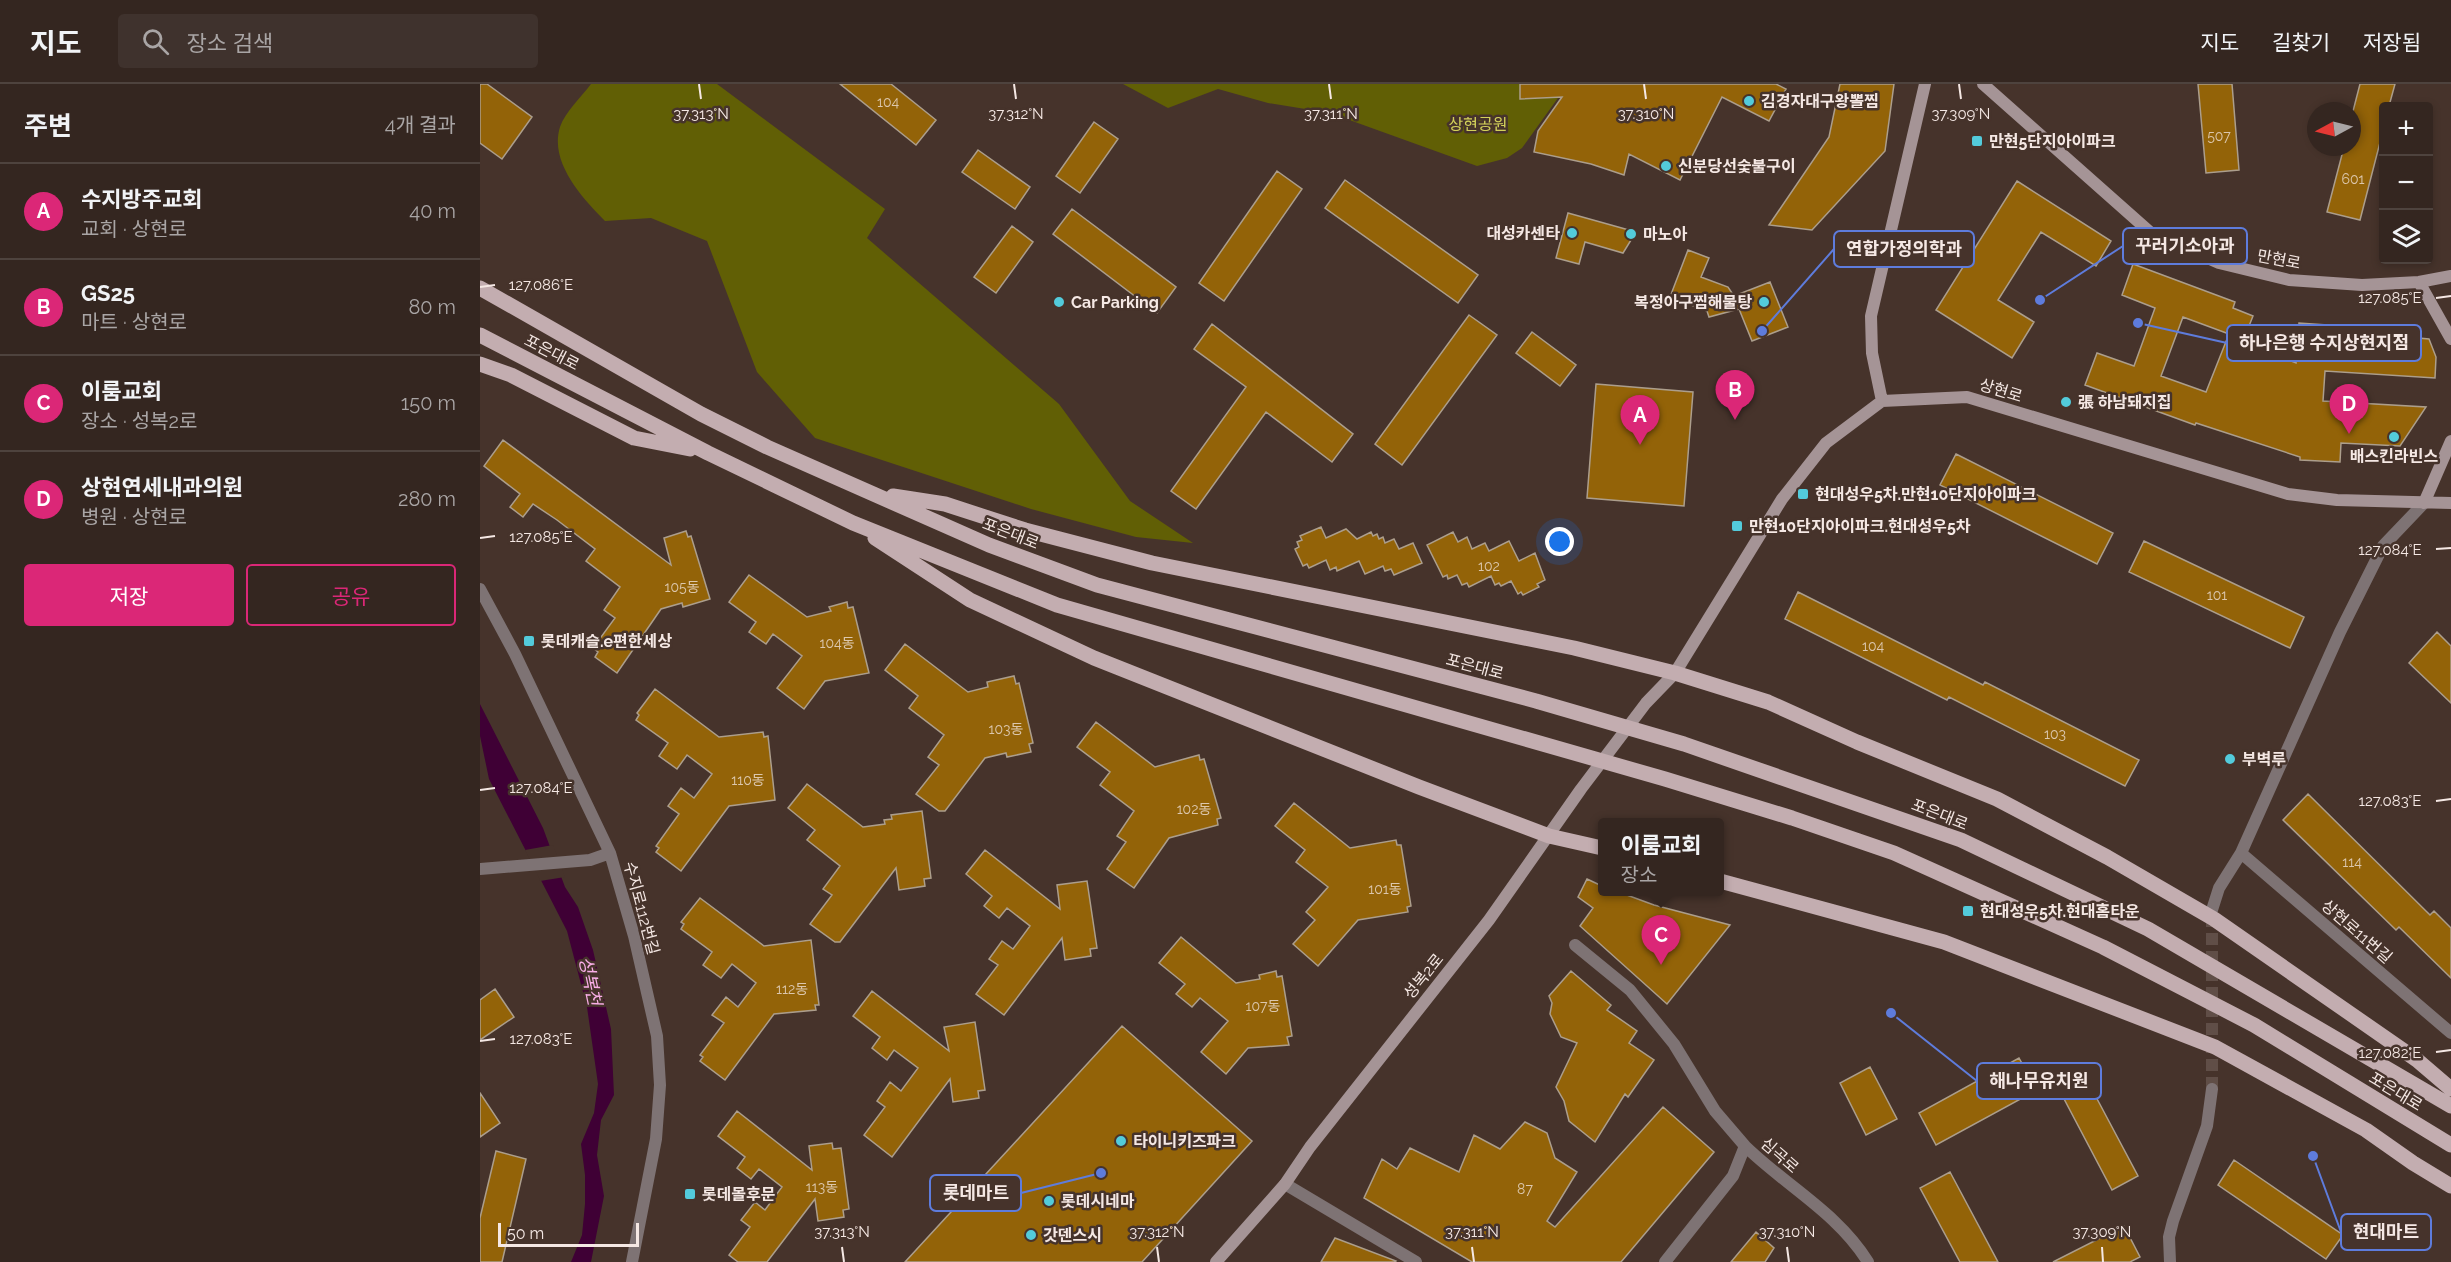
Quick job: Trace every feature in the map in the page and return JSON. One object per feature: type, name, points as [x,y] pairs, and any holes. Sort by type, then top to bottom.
[{"type":"main road","name":"포은대로","points":[[482,289],[701,414],[989,545],[1097,585],[1536,701],[1684,744],[1961,840],[2148,929],[2451,1106]]},
{"type":"main road","name":"포은대로","points":[[481,335],[708,453],[853,523],[1057,605],[1665,779],[1894,853],[2103,946],[2254,1025],[2451,1145]]},
{"type":"main road","points":[[480,364],[511,375],[634,438],[708,453]]},
{"type":"main road","points":[[872,493],[945,504],[1025,530],[1152,563],[1574,648],[1675,673],[1768,702],[1857,742],[1997,799],[2107,857],[2232,932],[2408,1053],[2451,1089]]},
{"type":"main road","points":[[853,523],[970,600],[1094,658],[1419,788],[1549,836],[1598,847]]},
{"type":"main road","points":[[1724,882],[1944,942],[2215,1047],[2234,1055],[2366,1130],[2451,1186]]},
{"type":"street","points":[[1675,673],[1790,490],[1826,443],[1882,401],[1872,353],[1871,316],[1925,84]]},
{"type":"street","name":"만현로","points":[[1983,84],[2151,233],[2219,263],[2289,280],[2362,285],[2419,282],[2451,276]]},
{"type":"street","points":[[2419,282],[2451,339]]},
{"type":"street","name":"상현로","points":[[1882,401],[1967,396],[2288,494],[2337,500],[2451,503]]},
{"type":"street","points":[[2212,910],[2219,888],[2241,853],[2340,632],[2383,546],[2424,503],[2451,441]]},
{"type":"street","name":"수지로112번길","points":[[480,589],[515,654],[610,853],[634,936],[658,1046],[660,1085],[656,1138],[632,1262]]},
{"type":"street","name":"성복2로","points":[[1216,1262],[1285,1184],[1310,1147],[1489,920],[1646,703],[1675,673]]},
{"type":"street","points":[[480,869],[494,870],[590,860],[610,853]]},
{"type":"street","name":"상현로11번길","points":[[2241,853],[2451,1034]]},
{"type":"street","points":[[1575,945],[1630,990],[1674,1044],[1715,1111],[1745,1146]]},
{"type":"street","points":[[2170,1262],[2169,1238],[2173,1221],[2207,1126],[2212,1089]]},
{"type":"street","name":"심곡로","points":[[1665,1262],[1733,1176],[1745,1146],[1769,1170],[1803,1195],[1853,1239],[1868,1262]]},
{"type":"street","points":[[1285,1184],[1416,1262]]},
{"type":"green space","points":[[591,84],[717,84],[885,209],[867,238],[1059,404],[1130,501],[1193,543],[1136,537],[1031,509],[815,438],[757,372],[707,241],[651,218],[605,221],[587,202],[570,178],[559,153],[560,127],[562,121]]},
{"type":"green space","name":"상현공원","points":[[1123,84],[1568,84],[1522,148],[1507,158],[1477,166],[1330,113],[1268,103],[1218,89],[1168,108]]},
{"type":"water","name":"성복천","points":[[480,704],[543,828],[565,887],[578,907],[593,950],[611,1029],[614,1095],[601,1120],[597,1155],[604,1196],[591,1262],[571,1262],[582,1235],[585,1204],[585,1175],[581,1144],[594,1113],[598,1084],[587,1007],[567,931],[489,779],[480,736]]},
{"type":"pier","points":[[553,845],[565,877],[540,881],[525,850]]},
{"type":"building","points":[[480,84],[487,84],[532,117],[502,159],[480,143]]},
{"type":"building","points":[[840,84],[891,84],[936,120],[916,145]]},
{"type":"building","points":[[1520,84],[1776,84],[1786,89],[1769,121],[1722,97],[1680,180],[1629,154],[1624,175],[1591,164],[1534,152],[1538,131],[1562,97],[1520,99]]},
{"type":"building","points":[[1840,84],[1894,84],[1885,151],[1812,230],[1769,225],[1829,137]]},
{"type":"building","points":[[2198,84],[2232,84],[2239,170],[2206,173]]},
{"type":"building","points":[[2360,84],[2395,84],[2390,102],[2379,102],[2379,146],[2360,220],[2327,212],[2342,156],[2361,156],[2361,102],[2355,102]]},
{"type":"building","points":[[1094,122],[1118,139],[1080,193],[1056,176]]},
{"type":"building","points":[[978,150],[1030,187],[1015,209],[962,172]]},
{"type":"building","points":[[1277,171],[1302,189],[1224,301],[1199,283]]},
{"type":"building","points":[[1345,180],[1478,275],[1458,303],[1325,208]]},
{"type":"building","points":[[2017,181],[2111,241],[2096,266],[2041,232],[1998,300],[2034,322],[2012,358],[1936,310]]},
{"type":"building","points":[[1072,209],[1176,287],[1157,313],[1053,234]]},
{"type":"building","points":[[1568,213],[1636,232],[1623,253],[1585,242],[1579,264],[1556,258]]},
{"type":"building","points":[[1012,226],[1033,242],[996,293],[974,277]]},
{"type":"building","points":[[1688,250],[1709,258],[1701,277],[1728,287],[1734,296],[1770,282],[1788,327],[1752,341],[1739,309],[1709,317],[1707,311],[1670,297]]},
{"type":"building","points":[[2133,264],[2235,302],[2233,308],[2253,316],[2249,326],[2260,330],[2254,346],[2296,363],[2299,323],[2342,326],[2342,331],[2429,339],[2436,357],[2435,378],[2325,371],[2323,401],[2426,407],[2400,446],[2341,443],[2340,462],[2300,460],[2300,457],[2196,423],[2195,425],[2085,385],[2097,353],[2134,366],[2155,308],[2122,295]],"holes":[[[2183,317],[2229,334],[2206,392],[2161,376]]]},
{"type":"building","points":[[1469,315],[1497,335],[1402,465],[1375,444]]},
{"type":"building","points":[[1212,324],[1353,434],[1332,462],[1266,412],[1196,509],[1171,491],[1246,387],[1194,349]]},
{"type":"building","points":[[1532,332],[1576,365],[1560,386],[1516,353]]},
{"type":"building","points":[[1596,384],[1693,392],[1684,506],[1587,498]]},
{"type":"building","points":[[503,440],[671,565],[664,538],[686,531],[688,537],[691,536],[710,599],[683,607],[682,603],[661,609],[617,673],[595,657],[598,652],[593,648],[615,618],[604,610],[620,587],[586,561],[595,549],[557,520],[533,504],[523,517],[510,507],[520,494],[484,466]]},
{"type":"building","points":[[1956,454],[2113,533],[2097,564],[1940,485]]},
{"type":"building","points":[[1321,527],[1326,538],[1346,529],[1357,539],[1371,532],[1373,536],[1377,534],[1379,539],[1383,537],[1385,543],[1394,539],[1399,549],[1413,543],[1422,563],[1394,575],[1391,569],[1385,571],[1383,566],[1365,574],[1359,561],[1337,571],[1336,567],[1330,570],[1326,560],[1309,568],[1307,564],[1303,566],[1295,549],[1299,547],[1297,542],[1302,540],[1300,536]]},
{"type":"building","points":[[1453,532],[1458,542],[1467,537],[1472,549],[1485,543],[1489,551],[1509,541],[1519,561],[1535,553],[1545,580],[1537,584],[1539,587],[1523,595],[1521,592],[1518,594],[1511,581],[1501,586],[1499,583],[1495,585],[1491,576],[1469,587],[1467,583],[1462,585],[1457,575],[1448,579],[1447,575],[1443,577],[1427,545]]},
{"type":"building","points":[[2144,541],[2304,617],[2290,648],[2129,572]]},
{"type":"building","points":[[749,575],[807,617],[831,611],[829,607],[847,602],[848,608],[853,607],[869,673],[825,681],[804,709],[777,688],[802,656],[773,634],[766,644],[749,632],[756,622],[729,602]]},
{"type":"building","points":[[1798,592],[1983,685],[1985,682],[2139,760],[2125,786],[1949,697],[1947,700],[1785,619]]},
{"type":"building","points":[[2437,632],[2451,646],[2451,703],[2409,663]]},
{"type":"building","points":[[905,644],[968,692],[988,687],[987,682],[1014,676],[1016,684],[1019,683],[1033,743],[1029,744],[1031,752],[1007,757],[1006,753],[985,758],[945,811],[939,811],[916,794],[939,765],[928,757],[944,735],[909,708],[918,696],[885,670]]},
{"type":"building","points":[[655,689],[719,737],[763,732],[764,737],[768,736],[775,800],[729,806],[681,871],[656,852],[659,848],[656,846],[679,814],[668,806],[681,788],[694,798],[712,774],[687,755],[677,769],[659,756],[668,743],[636,720],[639,715],[637,713]]},
{"type":"building","points":[[1096,722],[1155,767],[1199,755],[1200,760],[1204,759],[1221,818],[1217,819],[1218,825],[1169,838],[1134,888],[1107,869],[1126,842],[1117,836],[1134,811],[1100,785],[1110,772],[1077,747]]},
{"type":"building","points":[[807,784],[863,827],[885,824],[884,820],[892,819],[891,815],[922,811],[931,878],[924,879],[925,886],[899,890],[896,868],[840,942],[835,942],[810,924],[832,895],[823,889],[840,866],[807,840],[815,830],[788,808]]},
{"type":"building","points":[[2308,794],[2430,915],[2434,911],[2451,928],[2451,978],[2399,927],[2396,930],[2283,820]]},
{"type":"building","points":[[1294,803],[1350,848],[1396,840],[1397,845],[1401,845],[1411,906],[1407,907],[1408,912],[1358,920],[1318,966],[1293,944],[1315,920],[1306,912],[1328,887],[1296,862],[1305,850],[1275,826]]},
{"type":"building","points":[[985,850],[1060,909],[1057,885],[1087,881],[1097,948],[1090,949],[1091,956],[1065,960],[1062,938],[1004,1015],[976,994],[998,965],[989,959],[1002,941],[1013,949],[1030,926],[1007,908],[999,918],[984,906],[992,896],[966,874]]},
{"type":"building","points":[[1587,879],[1598,884],[1598,896],[1630,896],[1654,905],[1730,925],[1667,1004],[1580,926],[1593,908],[1578,897]]},
{"type":"building","points":[[700,898],[764,946],[811,940],[819,1005],[815,1005],[816,1010],[774,1014],[725,1080],[700,1061],[703,1057],[700,1055],[724,1023],[712,1015],[726,997],[738,1007],[756,983],[732,964],[721,978],[703,965],[712,952],[681,929],[684,924],[681,922]]},
{"type":"building","points":[[1181,937],[1236,983],[1260,979],[1259,975],[1276,971],[1277,977],[1282,976],[1292,1036],[1287,1037],[1289,1045],[1248,1048],[1226,1074],[1201,1052],[1228,1021],[1200,998],[1192,1007],[1176,994],[1185,984],[1159,963]]},
{"type":"building","points":[[1571,971],[1611,1005],[1607,1010],[1637,1031],[1629,1043],[1654,1060],[1628,1097],[1625,1094],[1595,1142],[1569,1121],[1564,1101],[1556,1087],[1577,1043],[1561,1037],[1550,1014],[1552,1003],[1549,996]]},
{"type":"building","points":[[495,989],[514,1017],[480,1040],[480,1000]]},
{"type":"building","points":[[872,991],[949,1051],[944,1027],[975,1022],[985,1090],[978,1091],[979,1098],[953,1102],[950,1079],[892,1157],[864,1135],[885,1107],[877,1101],[890,1082],[901,1091],[918,1068],[894,1050],[887,1060],[872,1048],[880,1037],[853,1016]]},
{"type":"building","points":[[1122,1026],[1252,1141],[1142,1262],[905,1262]]},
{"type":"building","points":[[2019,1058],[2037,1090],[1936,1145],[1919,1113]]},
{"type":"building","points":[[1870,1067],[1897,1119],[1866,1135],[1840,1083]]},
{"type":"building","points":[[2087,1080],[2138,1176],[2112,1190],[2062,1095]]},
{"type":"building","points":[[480,1093],[500,1123],[480,1137]]},
{"type":"building","points":[[1663,1107],[1714,1152],[1621,1262],[1472,1262],[1364,1198],[1382,1159],[1397,1169],[1410,1148],[1459,1172],[1474,1135],[1500,1149],[1525,1122],[1547,1133],[1555,1158],[1577,1172],[1547,1221],[1555,1227]]},
{"type":"building","points":[[737,1111],[812,1170],[809,1146],[832,1143],[833,1149],[841,1148],[849,1209],[843,1210],[844,1217],[818,1221],[815,1199],[767,1262],[738,1262],[729,1255],[750,1227],[741,1220],[755,1202],[765,1210],[782,1187],[759,1169],[751,1179],[737,1168],[745,1157],[718,1136]]},
{"type":"building","points":[[496,1151],[526,1159],[502,1262],[480,1262],[480,1218]]},
{"type":"building","points":[[2234,1160],[2343,1235],[2326,1259],[2218,1185]]},
{"type":"building","points":[[1950,1172],[1998,1262],[1960,1262],[1920,1188]]},
{"type":"building","points":[[2124,1226],[2140,1257],[2130,1262],[2053,1262]]},
{"type":"building","points":[[1756,1232],[1774,1248],[1765,1262],[1731,1262]]},
{"type":"building","points":[[1335,1238],[1396,1261],[1321,1262]]},
{"type":"tunnel","points":[[2212,911],[2212,1089]]},
{"type":"place","name":"김경자대구왕뽈찜","points":[[1749,101]]},
{"type":"place","name":"만현5단지아이파크","points":[[1977,141]]},
{"type":"place","name":"신분당선숯불구이","points":[[1666,166]]},
{"type":"place","name":"대성카센타","points":[[1572,233]]},
{"type":"place","name":"마노아","points":[[1631,234]]},
{"type":"place","name":"꾸러기소아과","points":[[2040,300]]},
{"type":"place","name":"Car Parking","points":[[1059,302]]},
{"type":"place","name":"복정아구찜해물탕","points":[[1764,302]]},
{"type":"place","name":"하나은행 수지상현지점","points":[[2138,323]]},
{"type":"place","name":"연합가정의학과","points":[[1762,331]]},
{"type":"place","name":"張 하남돼지집","points":[[2066,402]]},
{"type":"place","name":"GS25","points":[[1735,420]]},
{"type":"place","name":"상현연세내과의원","points":[[2349,434]]},
{"type":"place","name":"배스킨라빈스","points":[[2394,437]]},
{"type":"place","name":"수지방주교회","points":[[1640,445]]},
{"type":"place","name":"현대성우5차.만현10단지아이파크","points":[[1803,494]]},
{"type":"place","name":"만현10단지아이파크.현대성우5차","points":[[1737,526]]},
{"type":"place","name":"롯데캐슬.e편한세상","points":[[529,641]]},
{"type":"place","name":"부벽루","points":[[2230,759]]},
{"type":"place","name":"현대성우5차.현대홈타운","points":[[1968,911]]},
{"type":"place","name":"이룸교회","points":[[1661,965]]},
{"type":"place","name":"해나무유치원","points":[[1891,1013]]},
{"type":"place","name":"타이니키즈파크","points":[[1121,1141]]},
{"type":"place","name":"현대마트","points":[[2313,1156]]},
{"type":"place","name":"롯데마트","points":[[1101,1173]]},
{"type":"place","name":"롯데몰후문","points":[[690,1194]]},
{"type":"place","name":"롯데시네마","points":[[1049,1201]]},
{"type":"place","name":"갓덴스시","points":[[1031,1235]]}]
